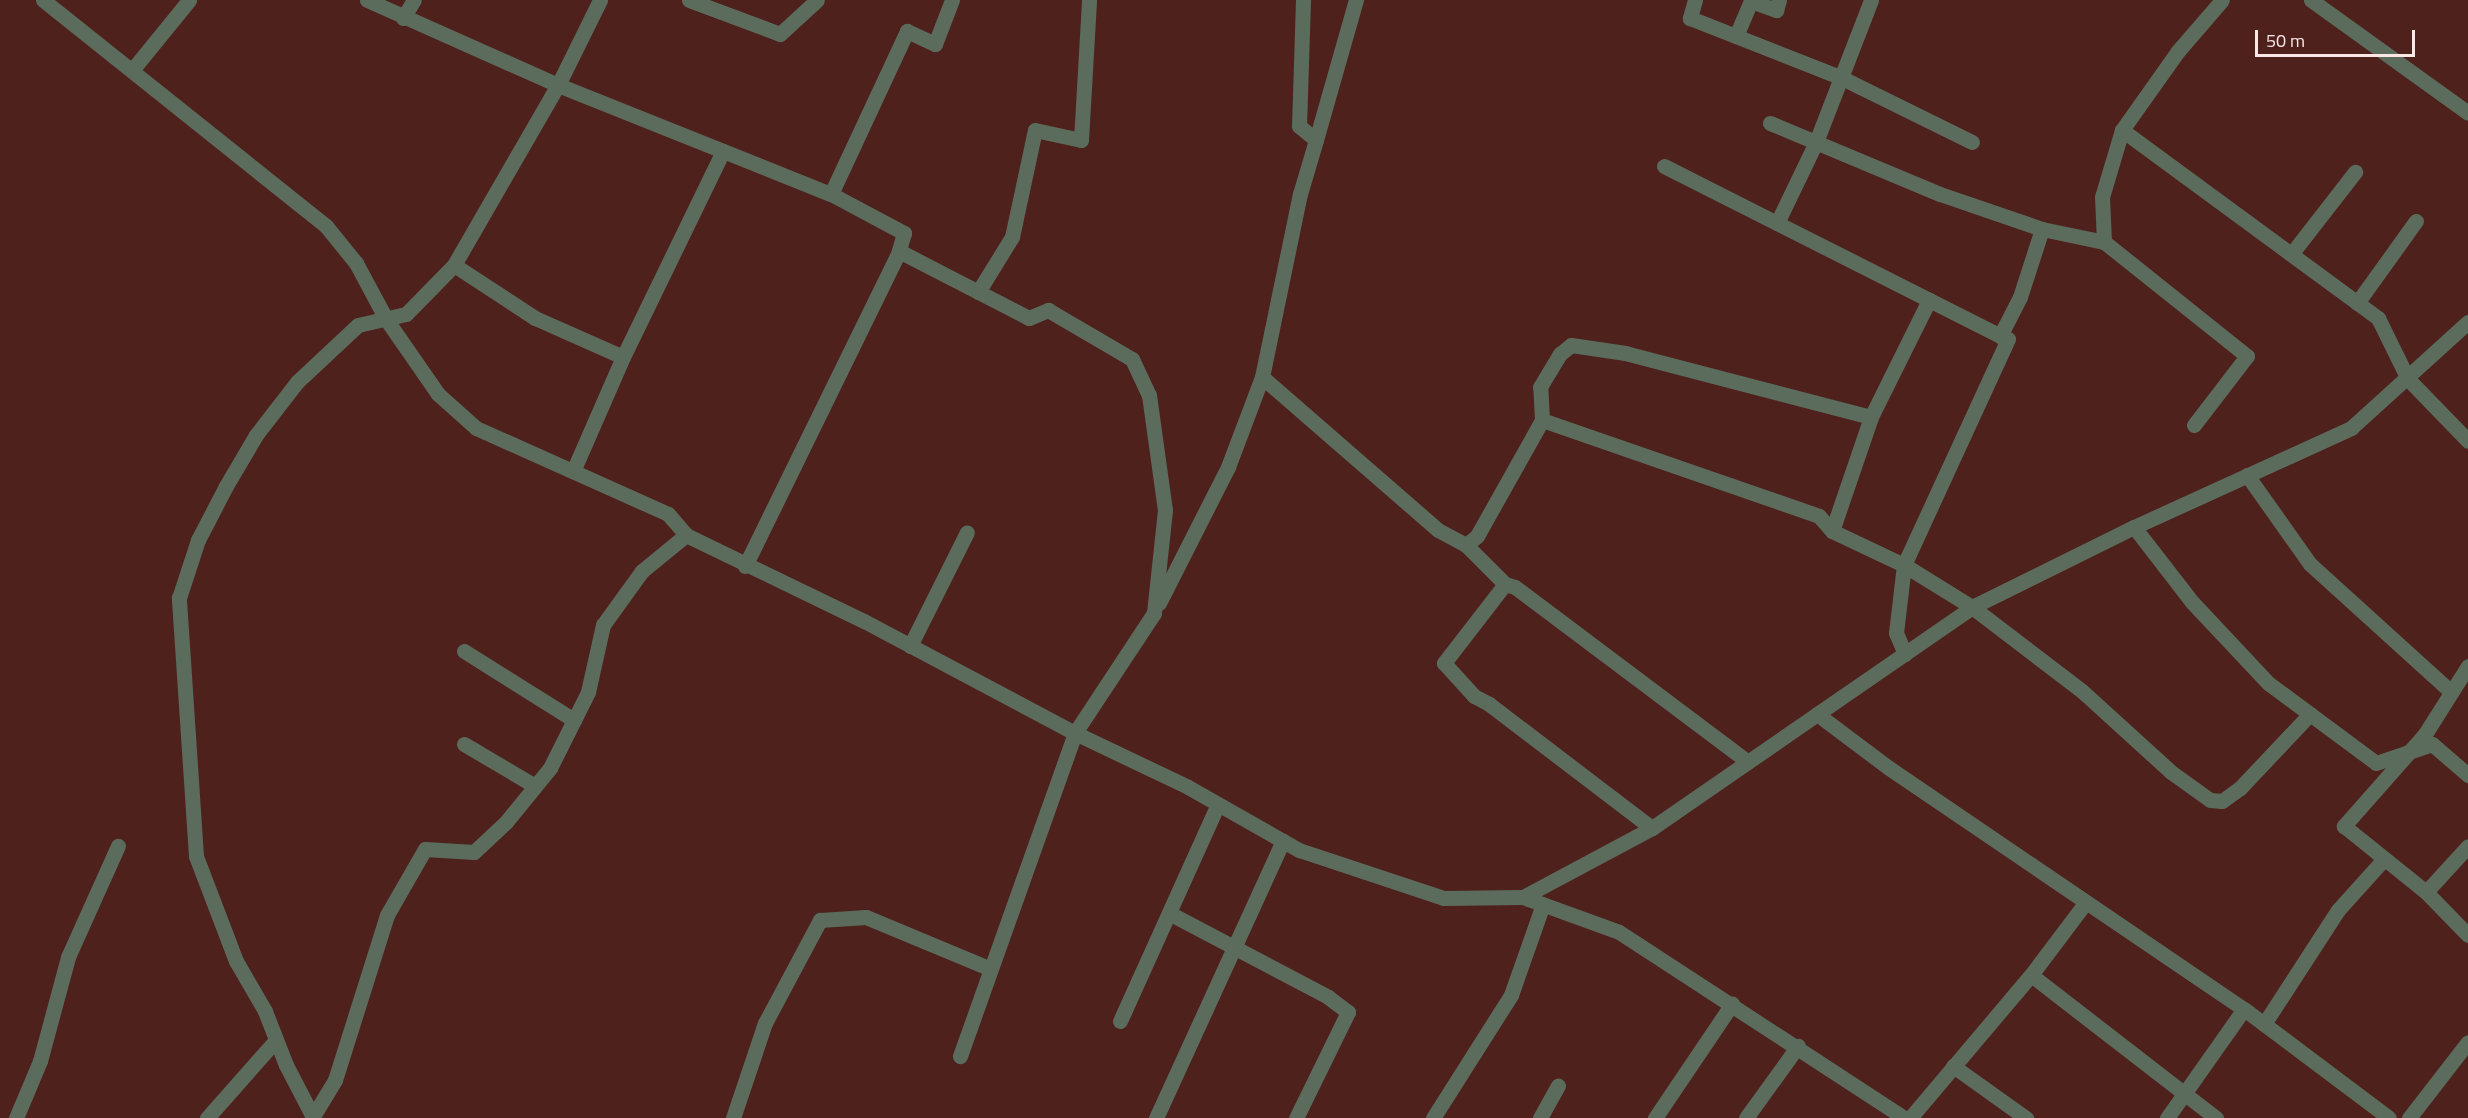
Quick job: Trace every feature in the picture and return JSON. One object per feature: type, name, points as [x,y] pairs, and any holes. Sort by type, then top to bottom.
[{"type":"street","points":[[43,0],[133,69],[326,226],[356,263],[386,319],[438,394],[476,428],[574,469],[668,514],[686,535],[910,645],[1075,733],[1218,804],[1299,850],[1443,898],[1523,897],[1619,932],[1798,1046],[1904,1118]]},
{"type":"street","points":[[133,69],[189,0]]},
{"type":"street","points":[[367,0],[558,86],[831,194],[904,233],[899,251],[746,566]]},
{"type":"street","points":[[403,18],[414,0]]},
{"type":"street","points":[[312,1117],[236,961],[196,856],[179,598],[198,540],[256,435],[297,382],[358,325],[406,314],[454,265],[558,86],[600,0]]},
{"type":"street","points":[[689,0],[709,4],[780,34],[818,0]]},
{"type":"street","points":[[831,194],[907,31],[935,44],[952,0]]},
{"type":"street","points":[[978,292],[1012,237],[1035,130],[1081,140],[1089,0]]},
{"type":"street","points":[[1303,0],[1299,126],[1316,140]]},
{"type":"street","points":[[960,1056],[1075,733],[1154,613],[1228,467],[1262,377],[1300,194],[1356,0]]},
{"type":"street","points":[[1695,0],[1690,18],[1840,77],[1972,142]]},
{"type":"street","points":[[1736,36],[1751,1],[1776,10],[1779,0]]},
{"type":"street","points":[[1777,223],[1816,142],[1871,0]]},
{"type":"street","points":[[2104,242],[2102,197],[2122,130],[2178,51],[2222,0]]},
{"type":"street","points":[[2311,0],[2468,113]]},
{"type":"street","points":[[1770,123],[1940,194],[2042,229],[2104,242],[2247,356],[2194,425]]},
{"type":"street","points":[[2122,130],[2378,318],[2408,379],[2468,441]]},
{"type":"street","points":[[574,469],[623,357],[723,151]]},
{"type":"street","points":[[1664,166],[2000,336],[2020,297],[2042,229]]},
{"type":"street","points":[[2292,253],[2355,172]]},
{"type":"street","points":[[2357,303],[2416,221]]},
{"type":"street","points":[[899,251],[1029,318],[1048,310],[1132,359],[1149,395],[1165,510],[1154,613]]},
{"type":"street","points":[[454,265],[535,318],[623,357]]},
{"type":"street","points":[[1832,531],[1871,417],[1929,300]]},
{"type":"street","points":[[1523,897],[1652,828],[1972,607],[2134,526],[2351,428],[2408,379],[2468,322]]},
{"type":"street","points":[[1905,654],[1896,633],[1904,565],[2008,339]]},
{"type":"street","points":[[1466,545],[1477,536],[1542,420],[1540,387],[1549,370],[1571,345],[1585,345],[1871,417]]},
{"type":"street","points":[[1262,377],[1438,530],[1466,545],[1505,584],[1515,587],[1748,762]]},
{"type":"street","points":[[1542,420],[1819,516],[1832,531],[1904,565],[1972,607],[2082,691],[2171,772],[2210,800],[2222,801],[2240,788],[2310,714]]},
{"type":"street","points":[[2247,475],[2310,564],[2449,690]]},
{"type":"street","points":[[2134,526],[2192,602],[2268,683],[2376,763],[2432,744],[2468,775]]},
{"type":"street","points":[[910,645],[967,532]]},
{"type":"street","points":[[312,1117],[335,1080],[387,915],[425,849],[474,852],[506,822],[550,768],[588,692],[603,625],[642,571],[686,535]]},
{"type":"street","points":[[1505,584],[1444,663],[1474,696],[1490,704],[1652,828]]},
{"type":"street","points":[[464,651],[574,720]]},
{"type":"street","points":[[2468,666],[2449,690],[2425,734],[2344,826],[2426,892],[2468,935]]},
{"type":"street","points":[[1817,714],[1889,768],[2244,1009],[2389,1118]]},
{"type":"street","points":[[464,744],[535,786]]},
{"type":"street","points":[[1120,1021],[1218,804]]},
{"type":"street","points":[[1156,1118],[1283,841]]},
{"type":"street","points":[[16,1118],[40,1060],[68,957],[118,846]]},
{"type":"street","points":[[2426,892],[2468,846]]},
{"type":"street","points":[[2264,1024],[2338,910],[2384,859]]},
{"type":"street","points":[[1910,1118],[2031,975],[2086,902]]},
{"type":"street","points":[[1433,1118],[1511,995],[1544,904]]},
{"type":"street","points":[[1169,913],[1329,997],[1348,1012],[1296,1118]]},
{"type":"street","points":[[733,1118],[765,1023],[820,920],[866,917],[991,969]]},
{"type":"street","points":[[2031,975],[2183,1095],[2216,1118]]},
{"type":"street","points":[[1655,1118],[1732,1004]]},
{"type":"street","points":[[2167,1118],[2244,1009]]},
{"type":"street","points":[[207,1118],[276,1040]]},
{"type":"street","points":[[2409,1118],[2468,1042]]},
{"type":"street","points":[[1746,1118],[1798,1046]]},
{"type":"street","points":[[1953,1066],[2026,1118]]},
{"type":"street","points":[[1540,1118],[1558,1086]]}]
